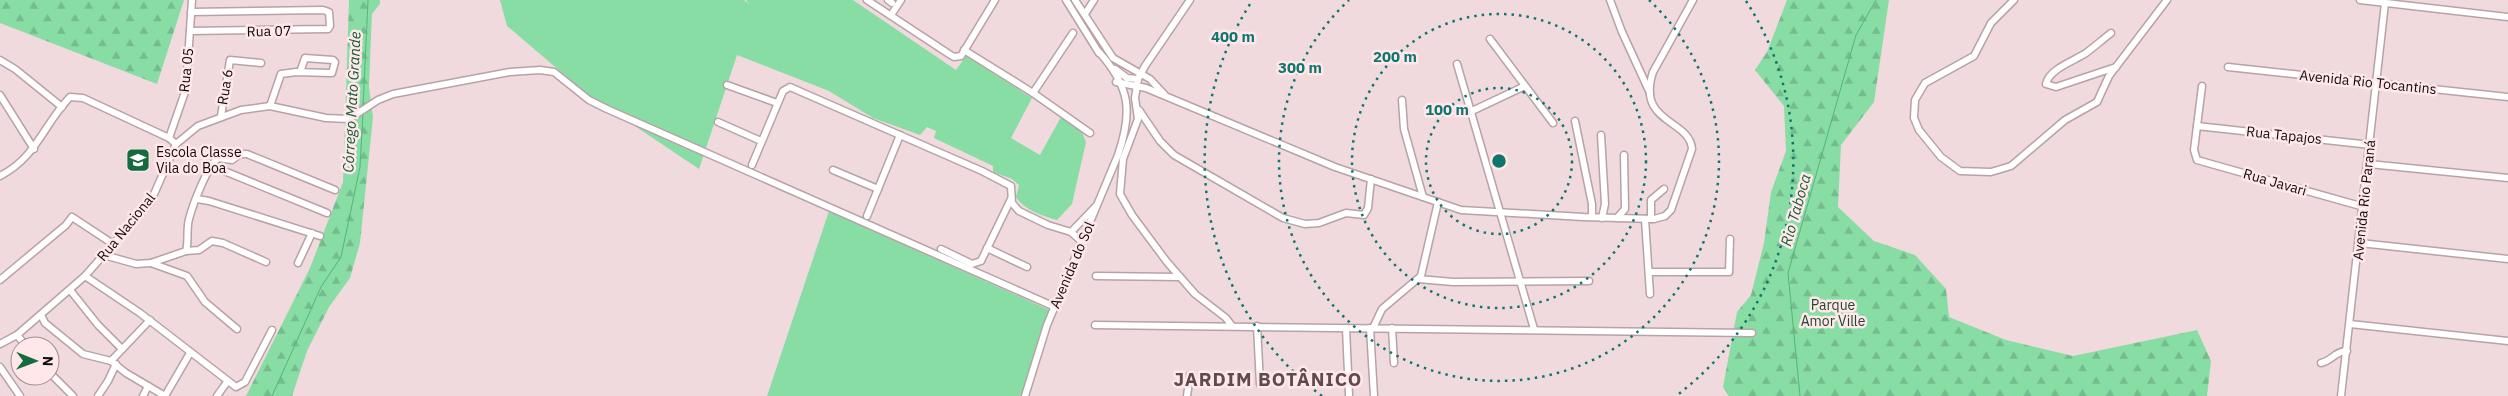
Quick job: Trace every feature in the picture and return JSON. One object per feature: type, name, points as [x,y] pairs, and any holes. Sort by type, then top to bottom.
[{"type":"street","name":"Rua 05","points":[[169,138],[186,89],[192,0]]},
{"type":"street","points":[[867,0],[954,57],[961,56],[995,0]]},
{"type":"street","points":[[891,15],[901,0]]},
{"type":"street","name":"Avenida do Sol","points":[[1066,0],[1120,86]]},
{"type":"street","points":[[1075,0],[1113,58],[1146,88],[1274,142],[1371,179],[1461,210],[1602,218],[1650,219],[1665,216],[1672,206],[1690,156],[1691,143],[1689,137],[1660,116],[1622,32],[1610,0]]},
{"type":"street","points":[[1085,14],[1094,0]]},
{"type":"street","points":[[1190,0],[1138,82],[1137,124],[1123,159],[1120,194],[1132,215],[1180,277],[1201,299],[1226,318],[1232,326]]},
{"type":"street","points":[[1651,94],[1650,83],[1653,72],[1693,0]]},
{"type":"street","points":[[2014,0],[1991,23],[1974,56],[1925,83],[1915,100],[1914,118],[1919,130],[1951,166],[1960,172],[1976,174],[2011,166],[2066,120],[2097,102],[2109,76],[2167,0]]},
{"type":"street","points":[[2360,0],[2385,3],[2402,2],[2508,17]]},
{"type":"street","name":"Avenida Rio Paraná","points":[[2342,396],[2369,164],[2385,3]]},
{"type":"street","name":"Rua 07","points":[[190,12],[328,11],[330,22],[328,29],[190,31]]},
{"type":"street","points":[[1033,93],[1073,33]]},
{"type":"street","points":[[2111,33],[2086,53],[2056,71],[2048,78],[2046,84],[2056,86],[2117,67]]},
{"type":"street","points":[[1490,39],[1553,122]]},
{"type":"street","points":[[964,50],[1033,93],[1090,133]]},
{"type":"street","name":"Avenida do Sol","points":[[1025,396],[1054,307],[1098,205],[1124,136],[1124,111],[1120,86],[1112,67],[1098,52]]},
{"type":"street","points":[[270,106],[281,74],[300,72],[332,73],[335,62],[333,60],[305,58],[300,72]]},
{"type":"street","points":[[0,60],[15,69],[62,107]]},
{"type":"street","name":"Rua 6","points":[[221,116],[230,60],[262,63]]},
{"type":"street","points":[[1457,64],[1534,329]]},
{"type":"street","points":[[1112,67],[1138,82]]},
{"type":"street","name":"Avenida Rio Tocantins","points":[[2228,67],[2508,97]]},
{"type":"street","name":"Rua Nacional","points":[[0,344],[17,335],[85,276],[151,201],[176,144],[198,126],[241,110],[270,106],[339,119],[349,119],[380,99],[393,94],[510,72],[534,70],[554,72],[589,100],[607,109],[1054,307]]},
{"type":"street","points":[[1120,86],[1129,78]]},
{"type":"street","points":[[1120,86],[1152,80]]},
{"type":"street","points":[[1146,88],[1152,80]]},
{"type":"street","points":[[1152,80],[1164,95]]},
{"type":"street","points":[[727,84],[777,103]]},
{"type":"street","points":[[752,166],[784,88],[790,86],[1003,182],[1010,186],[1011,199],[1019,211],[1048,225],[1071,232],[1081,241]]},
{"type":"street","points":[[1472,111],[1525,86]]},
{"type":"street","points":[[2197,126],[2202,86]]},
{"type":"street","points":[[0,95],[34,149]]},
{"type":"street","points":[[0,176],[16,168],[34,149],[70,97],[83,98],[169,138],[176,144]]},
{"type":"street","points":[[1402,100],[1404,129],[1423,197]]},
{"type":"street","points":[[1138,109],[1160,141],[1174,155],[1258,206],[1291,222],[1319,223],[1346,213],[1364,215],[1368,208],[1371,179]]},
{"type":"street","points":[[1575,121],[1592,204],[1592,217]]},
{"type":"street","points":[[718,122],[761,141]]},
{"type":"street","name":"Rua Tapajos","points":[[2197,126],[2371,145]]},
{"type":"street","name":"Rua Javari","points":[[2197,126],[2194,156],[2198,161],[2364,207]]},
{"type":"street","points":[[867,216],[900,134]]},
{"type":"street","points":[[1601,134],[1605,204],[1602,218]]},
{"type":"street","points":[[186,251],[189,220],[196,199],[212,166],[218,158],[232,160],[240,154],[247,154],[335,190]]},
{"type":"street","points":[[1617,218],[1624,208],[1624,155]]},
{"type":"street","points":[[2369,164],[2508,178]]},
{"type":"street","points":[[212,166],[327,213]]},
{"type":"street","points":[[833,170],[878,189]]},
{"type":"street","points":[[1650,294],[1651,200],[1664,189]]},
{"type":"street","points":[[196,199],[209,201],[320,236]]},
{"type":"street","points":[[941,249],[972,264],[981,261],[1011,199]]},
{"type":"street","points":[[1374,396],[1371,328],[1382,309],[1418,279],[1424,265],[1438,202]]},
{"type":"street","points":[[1071,232],[1079,225],[1085,215],[1098,205]]},
{"type":"street","points":[[0,280],[16,268],[72,217],[114,244]]},
{"type":"street","points":[[298,263],[312,233]]},
{"type":"street","points":[[1649,272],[1729,272],[1730,239]]},
{"type":"street","points":[[104,255],[126,263],[151,263],[186,251],[199,250],[212,241],[223,243],[266,262]]},
{"type":"street","points":[[2360,243],[2508,259]]},
{"type":"street","points":[[987,248],[1027,267]]},
{"type":"street","points":[[151,263],[187,276],[205,302],[237,329]]},
{"type":"street","points":[[85,276],[150,320],[190,353],[219,373],[227,382],[236,387],[245,382],[272,330]]},
{"type":"street","points":[[1096,276],[1180,277]]},
{"type":"street","points":[[1418,279],[1452,282],[1520,280],[1590,281]]},
{"type":"street","points":[[70,290],[98,325],[122,349]]},
{"type":"street","points":[[41,315],[45,323],[83,354],[113,363],[165,396],[190,353]]},
{"type":"street","points":[[98,396],[108,381],[113,363],[122,349],[150,320]]},
{"type":"street","points":[[2350,324],[2508,341]]},
{"type":"street","points":[[1096,325],[1752,333]]},
{"type":"street","points":[[1257,326],[1260,384]]},
{"type":"street","points":[[1346,328],[1349,395]]},
{"type":"street","points":[[1392,328],[1394,363]]},
{"type":"street","points":[[2321,363],[2330,361],[2338,352],[2347,351]]},
{"type":"street","points":[[0,367],[12,393],[20,396]]},
{"type":"street","points":[[1187,396],[1190,375]]},
{"type":"street","points":[[217,396],[227,382]]},
{"type":"street","points":[[60,383],[73,396]]},
{"type":"street","points":[[143,396],[148,386]]},
{"type":"green space","points":[[0,0],[184,0],[157,84],[0,23]]},
{"type":"green space","points":[[349,0],[380,0],[380,4],[372,14],[369,87],[373,117],[360,243],[350,278],[329,307],[307,351],[292,396],[246,396],[310,268],[343,182]]},
{"type":"green space","points":[[500,0],[744,0],[749,4],[746,0],[853,0],[956,70],[966,56],[1032,98],[1011,138],[1040,155],[1061,117],[1081,130],[1086,142],[1072,204],[1057,220],[1034,212],[1019,202],[1016,197],[1019,185],[1012,179],[993,172],[993,166],[934,138],[936,131],[927,127],[920,135],[873,118],[829,91],[737,55],[699,169],[587,94],[507,26]]},
{"type":"green space","name":"Parque Amor Ville","points":[[1787,0],[1889,0],[1874,102],[1841,145],[1838,207],[1874,241],[1915,255],[1946,289],[1949,317],[2006,340],[2073,356],[2197,330],[2211,361],[2207,396],[1729,396],[1723,387],[1737,312],[1751,295],[1764,243],[1771,192],[1786,151],[1784,106],[1755,70],[1767,52]]},
{"type":"green space","points":[[829,211],[1054,312],[1023,396],[767,396]]},
{"type":"waterway","name":"Córrego Mato Grande","points":[[363,107],[368,0]]},
{"type":"waterway","name":"Rio Taboca","points":[[1800,396],[1788,273],[1856,35],[1876,0]]},
{"type":"waterway","name":"Córrego Mato Grande","points":[[272,396],[321,287],[341,257],[360,167],[363,113]]},
{"type":"place","name":"Escola Classe Vila do Boa","points":[[138,160]]},
{"type":"district","name":"JARDIM BOTÂNICO","points":[[1268,379]]}]
